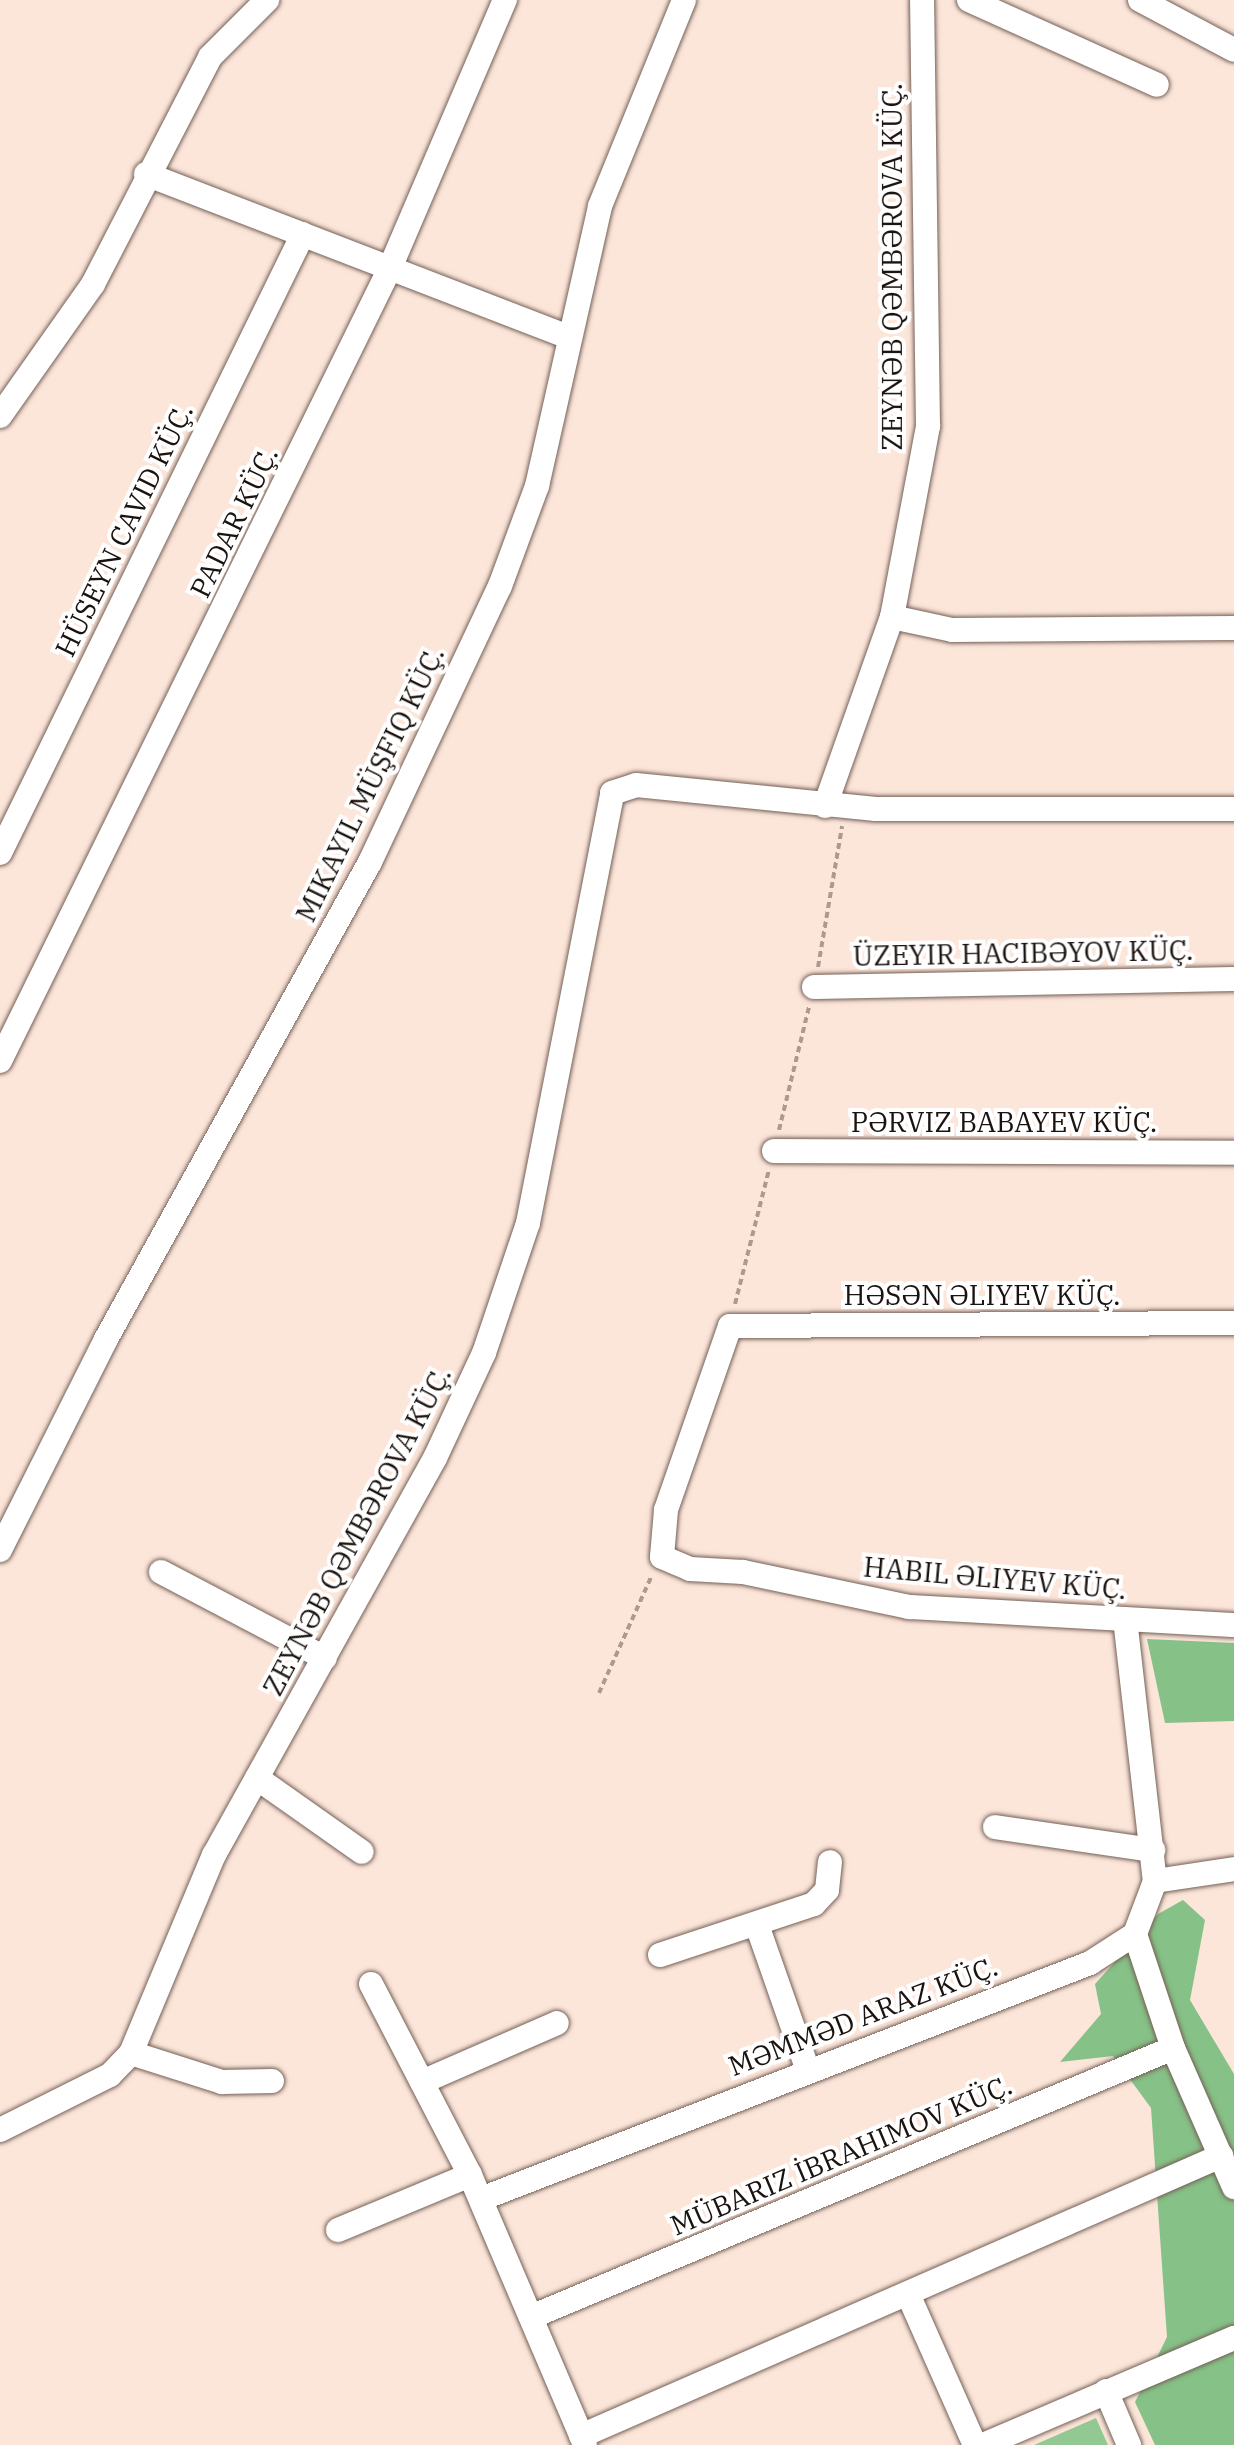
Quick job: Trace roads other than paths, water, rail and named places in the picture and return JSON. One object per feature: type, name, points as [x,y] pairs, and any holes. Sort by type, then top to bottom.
[{"type":"street","points":[[0,416],[65,331],[210,57],[267,0]]},
{"type":"street","name":"PADAR KÜÇ.","points":[[0,1061],[390,268],[505,0]]},
{"type":"street","points":[[0,1550],[106,1339],[370,862],[429,738],[537,486],[600,206],[684,0]]},
{"type":"street","name":"ZEYNƏB QƏMBƏROVA KÜÇ.","points":[[834,806],[892,617],[928,426],[922,0]]},
{"type":"street","points":[[969,0],[1157,85]]},
{"type":"street","points":[[1140,0],[1234,50]]},
{"type":"street","points":[[146,174],[569,337]]},
{"type":"street","name":"HÜSEYN CAVID KÜÇ.","points":[[0,853],[303,234]]},
{"type":"street","points":[[892,617],[952,630],[1234,628]]},
{"type":"street","name":"ZEYNƏB QƏMBƏROVA KÜÇ.","points":[[0,2130],[110,2075],[131,2053],[214,1855],[435,1458],[517,1260],[587,947],[612,793],[636,785],[834,806],[1234,809]]},
{"type":"street","points":[[814,987],[1234,979]]},
{"type":"street","name":"PƏRVIZ BABAYEV KÜÇ.","points":[[774,1151],[1234,1153]]},
{"type":"street","name":"HƏSƏN ƏLIYEV KÜÇ.","points":[[662,1557],[666,1510],[730,1326],[1234,1323]]},
{"type":"street","name":"HABIL ƏLIYEV KÜÇ.","points":[[662,1557],[690,1569],[743,1572],[909,1607],[1234,1625]]},
{"type":"street","points":[[161,1572],[325,1658]]},
{"type":"street","points":[[1125,1619],[1155,1881],[1135,1934],[1173,2048],[1234,2187]]},
{"type":"street","points":[[257,1778],[362,1852]]},
{"type":"street","points":[[995,1827],[1153,1850]]},
{"type":"street","points":[[660,1955],[814,1904],[827,1890],[830,1862]]},
{"type":"street","points":[[1155,1881],[1234,1869]]},
{"type":"street","points":[[757,1925],[807,2068]]},
{"type":"street","name":"MƏMMƏD ARAZ KÜÇ.","points":[[481,2199],[807,2068],[1090,1963],[1135,1934]]},
{"type":"street","points":[[371,1984],[470,2175],[583,2441],[1221,2156]]},
{"type":"street","points":[[422,2082],[557,2023]]},
{"type":"street","name":"MÜBARIZ İBRAHIMOV KÜÇ.","points":[[531,2317],[1173,2048]]},
{"type":"street","points":[[131,2053],[222,2082],[272,2081]]},
{"type":"street","points":[[338,2230],[470,2175]]},
{"type":"street","points":[[908,2294],[975,2445]]},
{"type":"street","points":[[983,2445],[1234,2338]]},
{"type":"street","points":[[1106,2391],[1129,2445]]}]
